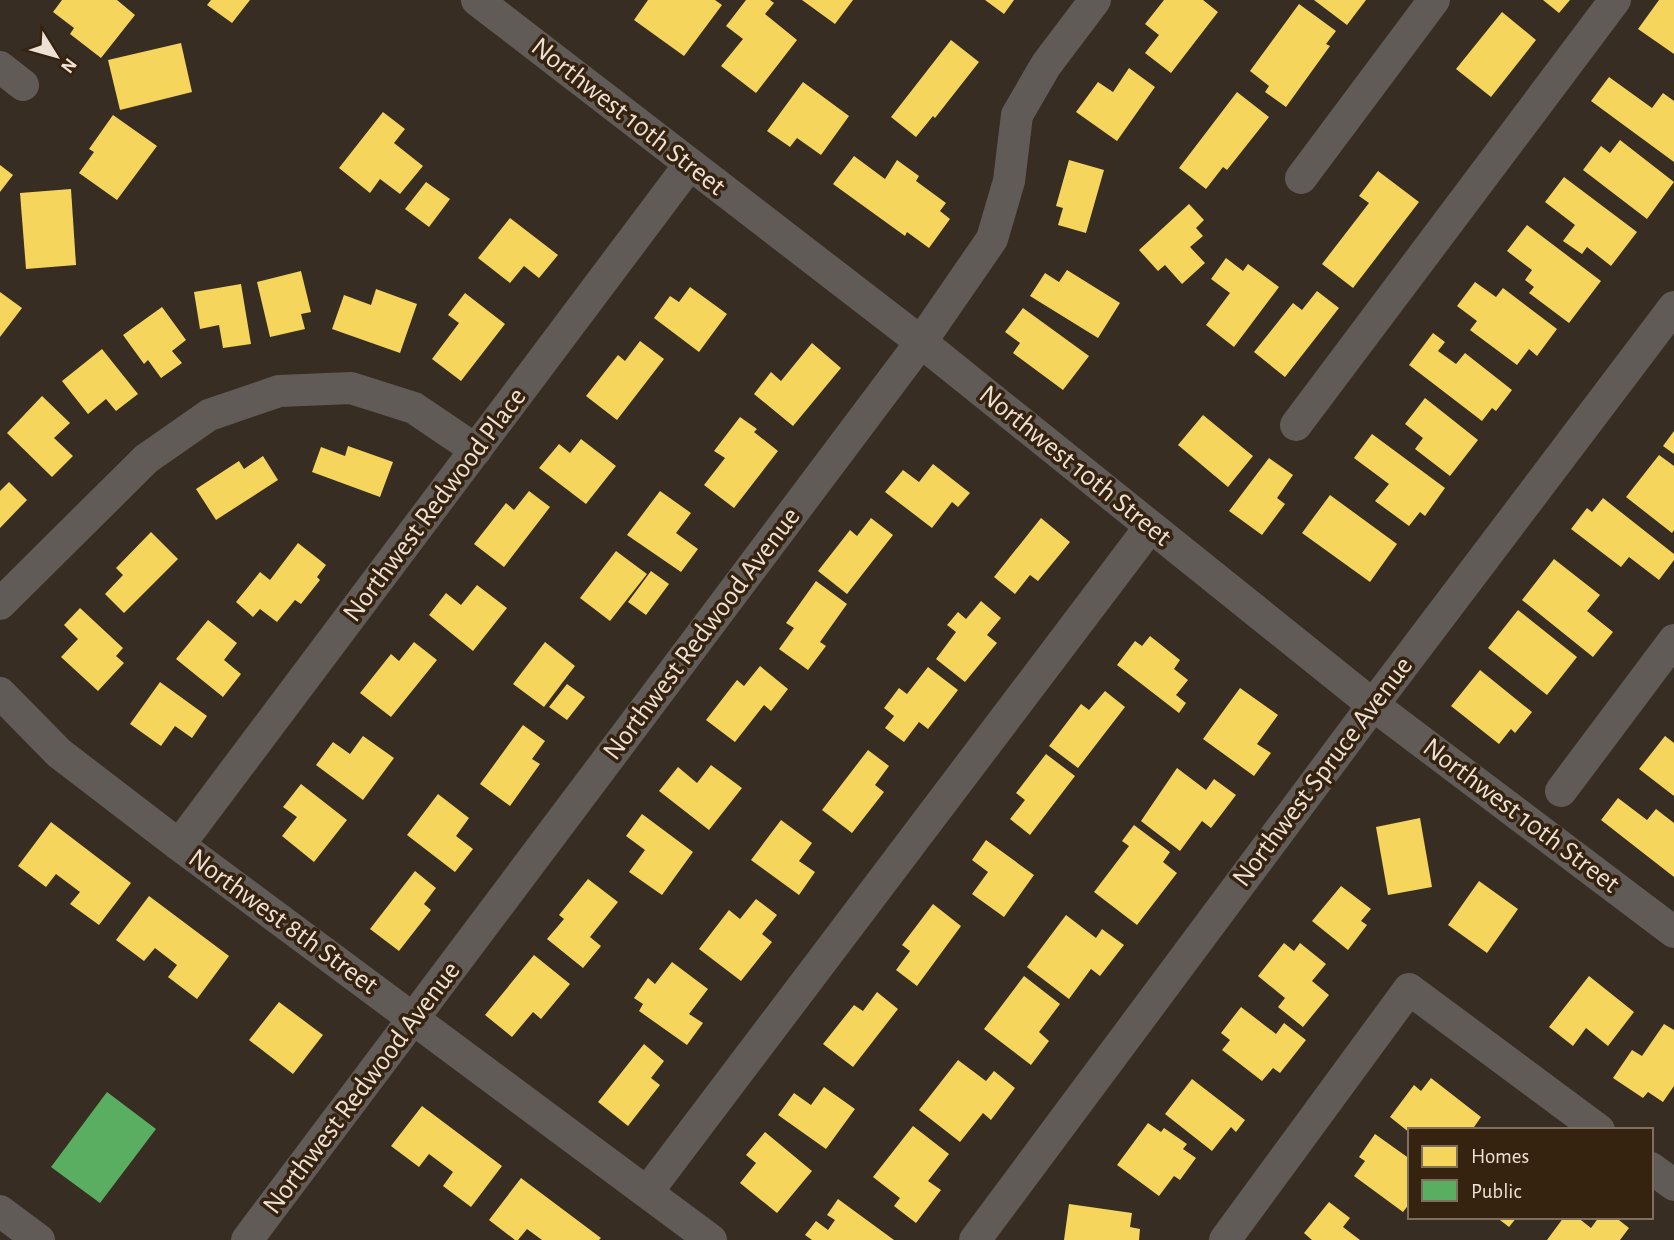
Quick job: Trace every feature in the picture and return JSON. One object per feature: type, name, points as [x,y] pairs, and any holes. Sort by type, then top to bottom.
[{"type":"street","name":"Northwest 10th Street","points":[[477,0],[921,342],[1373,705],[1674,932]]},
{"type":"street","name":"Northwest Redwood Avenue","points":[[247,1240],[921,342],[992,239],[1009,181],[1017,114],[1046,65],[1095,0]]},
{"type":"street","points":[[1300,178],[1433,0]]},
{"type":"street","points":[[1296,425],[1615,0]]},
{"type":"street","name":"Northwest Redwood Place","points":[[179,845],[690,164]]},
{"type":"street","name":"Northwest Spruce Avenue","points":[[975,1240],[1373,705],[1670,319]]},
{"type":"street","points":[[0,604],[146,459],[209,415],[279,391],[351,388],[414,408],[476,450]]},
{"type":"street","points":[[648,1191],[1150,527]]},
{"type":"street","points":[[1561,791],[1674,640]]},
{"type":"street","name":"Northwest 8th Street","points":[[0,693],[59,753],[711,1240]]},
{"type":"street","points":[[1225,1240],[1409,989],[1596,1128]]},
{"type":"street","points":[[1653,1169],[1674,1185]]},
{"type":"street","points":[[0,1210],[39,1240]]},
{"type":"building: Homes","points":[[62,0],[117,0],[135,15],[101,58],[70,34],[74,28],[53,12]]},
{"type":"building: Homes","points":[[211,0],[250,0],[232,23],[207,5]]},
{"type":"building: Homes","points":[[648,0],[715,0],[722,5],[684,56],[634,20]]},
{"type":"building: Homes","points":[[746,0],[770,0],[774,3],[765,14],[797,40],[756,93],[721,66],[743,39],[726,26]]},
{"type":"building: Homes","points":[[802,0],[853,0],[835,24]]},
{"type":"building: Homes","points":[[985,0],[1014,0],[1004,14]]},
{"type":"building: Homes","points":[[1164,0],[1203,0],[1218,12],[1171,73],[1145,53],[1159,35],[1145,24]]},
{"type":"building: Homes","points":[[1314,0],[1366,0],[1347,25]]},
{"type":"building: Homes","points":[[1543,0],[1570,0],[1559,13]]},
{"type":"building: Homes","points":[[1659,0],[1674,0],[1674,54],[1638,29]]},
{"type":"building: Homes","points":[[1299,4],[1336,31],[1326,44],[1330,46],[1286,107],[1265,92],[1269,86],[1250,71]]},
{"type":"building: Homes","points":[[1502,12],[1536,40],[1491,97],[1456,69]]},
{"type":"building: Homes","points":[[951,40],[979,62],[935,118],[933,116],[916,137],[891,117]]},
{"type":"building: Homes","points":[[181,43],[192,92],[120,110],[108,60]]},
{"type":"building: Homes","points":[[1129,68],[1155,87],[1117,141],[1076,112],[1098,82],[1113,92]]},
{"type":"building: Homes","points":[[1609,77],[1652,108],[1663,93],[1674,101],[1674,162],[1591,101]]},
{"type":"building: Homes","points":[[803,82],[849,116],[821,155],[797,138],[790,147],[767,131]]},
{"type":"building: Homes","points":[[1237,92],[1269,117],[1227,170],[1223,167],[1206,189],[1179,168]]},
{"type":"building: Homes","points":[[383,112],[405,129],[394,143],[423,166],[400,194],[380,179],[370,193],[339,168]]},
{"type":"building: Homes","points":[[113,115],[157,146],[117,200],[79,173],[94,152],[89,149]]},
{"type":"building: Homes","points":[[1620,140],[1674,182],[1647,219],[1583,170],[1601,146],[1610,153]]},
{"type":"building: Homes","points":[[854,156],[885,179],[897,160],[919,176],[916,181],[946,203],[940,211],[950,219],[929,248],[907,232],[905,236],[833,184]]},
{"type":"building: Homes","points":[[1069,160],[1104,170],[1086,233],[1058,225],[1063,208],[1056,206]]},
{"type":"building: Homes","points":[[0,165],[13,175],[0,192]]},
{"type":"building: Homes","points":[[1378,171],[1419,202],[1353,288],[1322,264],[1369,203],[1359,196]]},
{"type":"building: Homes","points":[[1564,177],[1637,232],[1611,266],[1587,247],[1582,254],[1563,241],[1575,225],[1545,202]]},
{"type":"building: Homes","points":[[426,182],[450,199],[429,227],[405,209]]},
{"type":"building: Homes","points":[[71,189],[76,265],[26,269],[20,193]]},
{"type":"building: Homes","points":[[1189,204],[1204,220],[1196,228],[1203,236],[1190,247],[1205,263],[1182,284],[1165,265],[1158,271],[1139,250]]},
{"type":"building: Homes","points":[[510,218],[558,255],[539,278],[524,266],[510,283],[478,258]]},
{"type":"building: Homes","points":[[1527,225],[1601,281],[1569,323],[1529,293],[1534,287],[1525,280],[1532,270],[1507,251]]},
{"type":"building: Homes","points":[[1226,258],[1243,271],[1248,264],[1279,287],[1234,347],[1206,325],[1230,293],[1211,279]]},
{"type":"building: Homes","points":[[1067,270],[1120,303],[1098,338],[1030,296],[1045,273],[1059,282]]},
{"type":"building: Homes","points":[[301,271],[311,312],[301,314],[305,329],[270,337],[257,282]]},
{"type":"building: Homes","points":[[1475,282],[1496,297],[1503,288],[1557,329],[1537,356],[1529,349],[1517,365],[1470,330],[1477,321],[1457,306]]},
{"type":"building: Homes","points":[[241,284],[251,344],[223,348],[219,325],[200,329],[194,292]]},
{"type":"building: Homes","points":[[690,287],[727,314],[699,352],[654,318],[670,296],[679,302]]},
{"type":"building: Homes","points":[[376,289],[417,304],[400,353],[332,329],[344,295],[371,305]]},
{"type":"building: Homes","points":[[1317,291],[1339,308],[1285,377],[1254,352],[1293,303],[1302,310]]},
{"type":"building: Homes","points":[[0,292],[22,308],[0,337]]},
{"type":"building: Homes","points":[[465,293],[505,324],[461,381],[432,359],[459,323],[448,315]]},
{"type":"building: Homes","points":[[162,307],[186,340],[172,351],[182,363],[161,378],[148,360],[144,364],[123,335]]},
{"type":"building: Homes","points":[[1023,308],[1089,356],[1063,390],[1013,353],[1020,343],[1005,332]]},
{"type":"building: Homes","points":[[1433,333],[1445,342],[1438,351],[1456,364],[1465,353],[1512,390],[1496,411],[1492,408],[1482,421],[1409,365]]},
{"type":"building: Homes","points":[[640,341],[664,359],[617,420],[586,396],[618,355],[625,361]]},
{"type":"building: Homes","points":[[812,343],[841,368],[793,426],[754,394],[771,372],[781,381]]},
{"type":"building: Homes","points":[[102,349],[138,394],[116,411],[106,399],[88,414],[62,381]]},
{"type":"building: Homes","points":[[42,396],[70,423],[54,438],[73,456],[52,477],[7,433]]},
{"type":"building: Homes","points":[[1425,398],[1478,440],[1450,476],[1415,449],[1423,438],[1405,424]]},
{"type":"building: Homes","points":[[1203,415],[1253,456],[1228,487],[1178,445]]},
{"type":"building: Homes","points":[[740,417],[757,429],[754,432],[778,451],[734,508],[704,485],[725,458],[714,451]]},
{"type":"building: Homes","points":[[1674,431],[1674,454],[1663,446]]},
{"type":"building: Homes","points":[[1372,434],[1445,488],[1425,516],[1420,512],[1409,526],[1375,501],[1389,484],[1354,458]]},
{"type":"building: Homes","points":[[581,439],[616,466],[586,504],[539,468],[559,444],[570,453]]},
{"type":"building: Homes","points":[[348,446],[393,462],[380,497],[312,472],[321,447],[345,456]]},
{"type":"building: Homes","points":[[1659,455],[1674,466],[1672,533],[1626,497]]},
{"type":"building: Homes","points":[[263,456],[278,480],[216,520],[196,489],[239,461],[244,469]]},
{"type":"building: Homes","points":[[1269,458],[1293,475],[1277,498],[1285,504],[1262,535],[1229,511]]},
{"type":"building: Homes","points":[[933,464],[970,493],[958,507],[952,502],[932,528],[885,492],[903,470],[919,482]]},
{"type":"building: Homes","points":[[9,482],[27,500],[0,528],[0,491]]},
{"type":"building: Homes","points":[[529,491],[550,507],[504,567],[474,544],[506,503],[514,510]]},
{"type":"building: Homes","points":[[660,491],[691,513],[676,533],[698,549],[681,572],[627,535]]},
{"type":"building: Homes","points":[[1330,495],[1397,544],[1370,582],[1302,533]]},
{"type":"building: Homes","points":[[1603,498],[1674,554],[1674,560],[1659,580],[1629,557],[1621,567],[1571,529],[1587,508],[1592,512]]},
{"type":"building: Homes","points":[[871,518],[893,535],[847,594],[818,571],[850,530],[857,536]]},
{"type":"building: Homes","points":[[1041,518],[1070,542],[1038,581],[1030,575],[1015,594],[994,577]]},
{"type":"building: Homes","points":[[151,532],[178,559],[124,613],[105,594],[123,575],[116,568]]},
{"type":"building: Homes","points":[[298,543],[326,565],[317,577],[320,580],[301,604],[295,600],[277,622],[260,609],[253,617],[236,602],[260,572],[270,580]]},
{"type":"building: Homes","points":[[616,551],[647,574],[610,621],[580,598]]},
{"type":"building: Homes","points":[[1554,559],[1600,595],[1587,611],[1613,632],[1593,657],[1522,600]]},
{"type":"building: Homes","points":[[651,571],[669,584],[646,615],[628,602]]},
{"type":"building: Homes","points":[[816,581],[847,604],[820,642],[826,646],[808,670],[779,649],[794,628],[786,623]]},
{"type":"building: Homes","points":[[477,585],[507,608],[473,651],[429,615],[446,593],[461,605]]},
{"type":"building: Homes","points":[[981,601],[1001,618],[987,635],[997,643],[965,682],[936,659],[956,632],[947,625],[958,612],[966,619]]},
{"type":"building: Homes","points":[[80,608],[123,648],[116,656],[124,663],[98,691],[61,657],[78,639],[64,625]]},
{"type":"building: Homes","points":[[1518,610],[1577,657],[1547,695],[1488,648]]},
{"type":"building: Homes","points":[[208,620],[237,643],[224,660],[241,674],[223,697],[176,659]]},
{"type":"building: Homes","points":[[1150,636],[1180,660],[1174,669],[1188,680],[1176,695],[1186,703],[1179,713],[1117,665],[1135,641],[1142,646]]},
{"type":"building: Homes","points":[[414,642],[437,660],[391,717],[360,693],[391,654],[399,661]]},
{"type":"building: Homes","points":[[545,642],[575,666],[544,707],[513,684]]},
{"type":"building: Homes","points":[[760,666],[788,689],[771,711],[764,705],[735,742],[706,720],[737,680],[744,686]]},
{"type":"building: Homes","points":[[928,667],[958,690],[928,729],[919,722],[904,742],[885,728],[894,716],[884,708],[899,688],[907,694]]},
{"type":"building: Homes","points":[[1480,670],[1532,712],[1515,733],[1511,729],[1499,744],[1451,706]]},
{"type":"building: Homes","points":[[160,682],[207,716],[192,738],[175,726],[161,746],[130,724]]},
{"type":"building: Homes","points":[[567,684],[585,697],[567,720],[549,707]]},
{"type":"building: Homes","points":[[1240,688],[1278,715],[1257,744],[1271,753],[1254,776],[1203,739]]},
{"type":"building: Homes","points":[[1105,691],[1125,707],[1078,768],[1049,746],[1081,704],[1089,710]]},
{"type":"building: Homes","points":[[523,725],[545,741],[532,759],[540,764],[510,806],[480,784]]},
{"type":"building: Homes","points":[[363,736],[394,758],[363,800],[316,765],[333,742],[350,754]]},
{"type":"building: Homes","points":[[1665,736],[1674,743],[1674,796],[1639,769]]},
{"type":"building: Homes","points":[[868,750],[889,766],[875,785],[884,792],[852,833],[822,810]]},
{"type":"building: Homes","points":[[1046,754],[1075,776],[1030,835],[1010,819],[1025,800],[1016,793]]},
{"type":"building: Homes","points":[[711,765],[742,788],[709,830],[659,791],[678,767],[697,783]]},
{"type":"building: Homes","points":[[1177,768],[1206,790],[1214,779],[1236,795],[1211,828],[1202,821],[1180,851],[1141,821]]},
{"type":"building: Homes","points":[[301,784],[347,820],[314,862],[282,836],[297,817],[283,807]]},
{"type":"building: Homes","points":[[438,794],[469,818],[456,836],[473,849],[455,872],[407,835]]},
{"type":"building: Homes","points":[[1618,798],[1647,820],[1656,809],[1674,823],[1674,877],[1601,820]]},
{"type":"building: Homes","points":[[642,814],[693,852],[662,895],[629,872],[645,850],[626,836]]},
{"type":"building: Homes","points":[[1420,818],[1432,887],[1388,895],[1376,827]]},
{"type":"building: Homes","points":[[781,820],[812,843],[799,861],[815,872],[799,895],[751,860]]},
{"type":"building: Homes","points":[[51,822],[131,883],[99,925],[70,904],[80,892],[56,874],[46,887],[18,866]]},
{"type":"building: Homes","points":[[1134,825],[1170,852],[1163,862],[1177,873],[1137,925],[1094,892],[1129,846],[1122,841]]},
{"type":"building: Homes","points":[[986,840],[1034,875],[1004,917],[972,894],[988,872],[972,860]]},
{"type":"building: Homes","points":[[415,871],[436,888],[424,904],[431,910],[399,951],[370,929]]},
{"type":"building: Homes","points":[[588,879],[618,902],[590,937],[601,946],[583,968],[547,939],[564,919],[559,915]]},
{"type":"building: Homes","points":[[1479,881],[1518,909],[1487,953],[1448,925]]},
{"type":"building: Homes","points":[[1341,886],[1371,909],[1361,921],[1367,925],[1348,950],[1312,921]]},
{"type":"building: Homes","points":[[149,896],[229,956],[197,999],[168,977],[177,965],[155,948],[144,961],[116,940]]},
{"type":"building: Homes","points":[[756,899],[777,915],[762,934],[772,942],[741,981],[699,949],[729,910],[740,919]]},
{"type":"building: Homes","points":[[933,904],[961,926],[917,986],[896,970],[910,951],[902,945]]},
{"type":"building: Homes","points":[[1066,915],[1096,938],[1102,929],[1124,945],[1100,976],[1091,969],[1069,999],[1027,967]]},
{"type":"building: Homes","points":[[1284,943],[1294,951],[1300,943],[1326,964],[1312,981],[1329,995],[1303,1027],[1278,1007],[1285,998],[1258,976]]},
{"type":"building: Homes","points":[[534,955],[570,984],[541,1019],[533,1012],[512,1037],[485,1015]]},
{"type":"building: Homes","points":[[672,962],[708,989],[689,1014],[703,1023],[687,1045],[639,1011],[643,1004],[634,998],[648,978],[655,984]]},
{"type":"building: Homes","points":[[1024,976],[1060,1004],[1039,1032],[1049,1041],[1031,1065],[984,1029]]},
{"type":"building: Homes","points":[[1589,976],[1634,1012],[1608,1046],[1586,1028],[1573,1046],[1549,1027]]},
{"type":"building: Homes","points":[[877,992],[898,1009],[853,1067],[823,1044],[854,1005],[863,1011]]},
{"type":"building: Homes","points":[[279,1002],[323,1035],[293,1074],[249,1040]]},
{"type":"building: Homes","points":[[1241,1007],[1276,1034],[1284,1023],[1306,1040],[1280,1073],[1273,1068],[1262,1081],[1222,1050],[1230,1040],[1221,1033]]},
{"type":"building: Homes","points":[[1664,1024],[1674,1030],[1674,1086],[1663,1102],[1648,1092],[1643,1098],[1613,1078],[1632,1050],[1642,1056]]},
{"type":"building: Homes","points":[[644,1044],[664,1061],[651,1078],[660,1085],[628,1126],[598,1102]]},
{"type":"building: Homes","points":[[958,1060],[986,1081],[994,1071],[1015,1088],[991,1120],[983,1113],[960,1142],[919,1110]]},
{"type":"building: Homes","points":[[1431,1078],[1481,1117],[1473,1128],[1408,1128],[1408,1131],[1390,1117],[1414,1085],[1421,1091]]},
{"type":"building: Homes","points":[[1192,1079],[1245,1120],[1236,1132],[1231,1127],[1212,1151],[1165,1114]]},
{"type":"building: Homes","points":[[824,1087],[855,1109],[826,1149],[778,1115],[794,1093],[811,1105]]},
{"type":"building: Homes","points":[[422,1106],[502,1166],[471,1207],[443,1186],[453,1172],[429,1154],[419,1167],[391,1146]]},
{"type":"building: Homes","points":[[1148,1123],[1161,1132],[1164,1128],[1187,1144],[1183,1149],[1196,1158],[1180,1180],[1174,1176],[1159,1196],[1117,1165]]},
{"type":"building: Homes","points":[[913,1126],[949,1154],[928,1181],[941,1190],[916,1223],[894,1206],[900,1198],[873,1177]]},
{"type":"building: Homes","points":[[765,1132],[812,1171],[777,1213],[740,1183],[756,1163],[746,1155]]},
{"type":"building: Homes","points":[[1375,1134],[1408,1158],[1408,1206],[1403,1212],[1354,1176],[1365,1161],[1359,1157]]},
{"type":"building: Homes","points":[[521,1178],[601,1238],[542,1240],[527,1229],[515,1240],[489,1220]]},
{"type":"building: Homes","points":[[838,1199],[894,1240],[812,1240],[805,1235],[816,1221],[828,1230],[835,1220],[827,1215]]},
{"type":"building: Homes","points":[[1329,1202],[1350,1218],[1343,1227],[1360,1240],[1312,1240],[1304,1233]]},
{"type":"building: Homes","points":[[1069,1204],[1132,1213],[1130,1227],[1140,1229],[1139,1240],[1064,1240]]},
{"type":"building: Homes","points":[[1499,1219],[1515,1219],[1509,1227]]},
{"type":"building: Homes","points":[[1563,1219],[1580,1219],[1591,1228],[1598,1219],[1618,1219],[1629,1228],[1620,1240],[1547,1240]]},
{"type":"building: Public","points":[[107,1092],[156,1129],[100,1203],[51,1167]]}]
